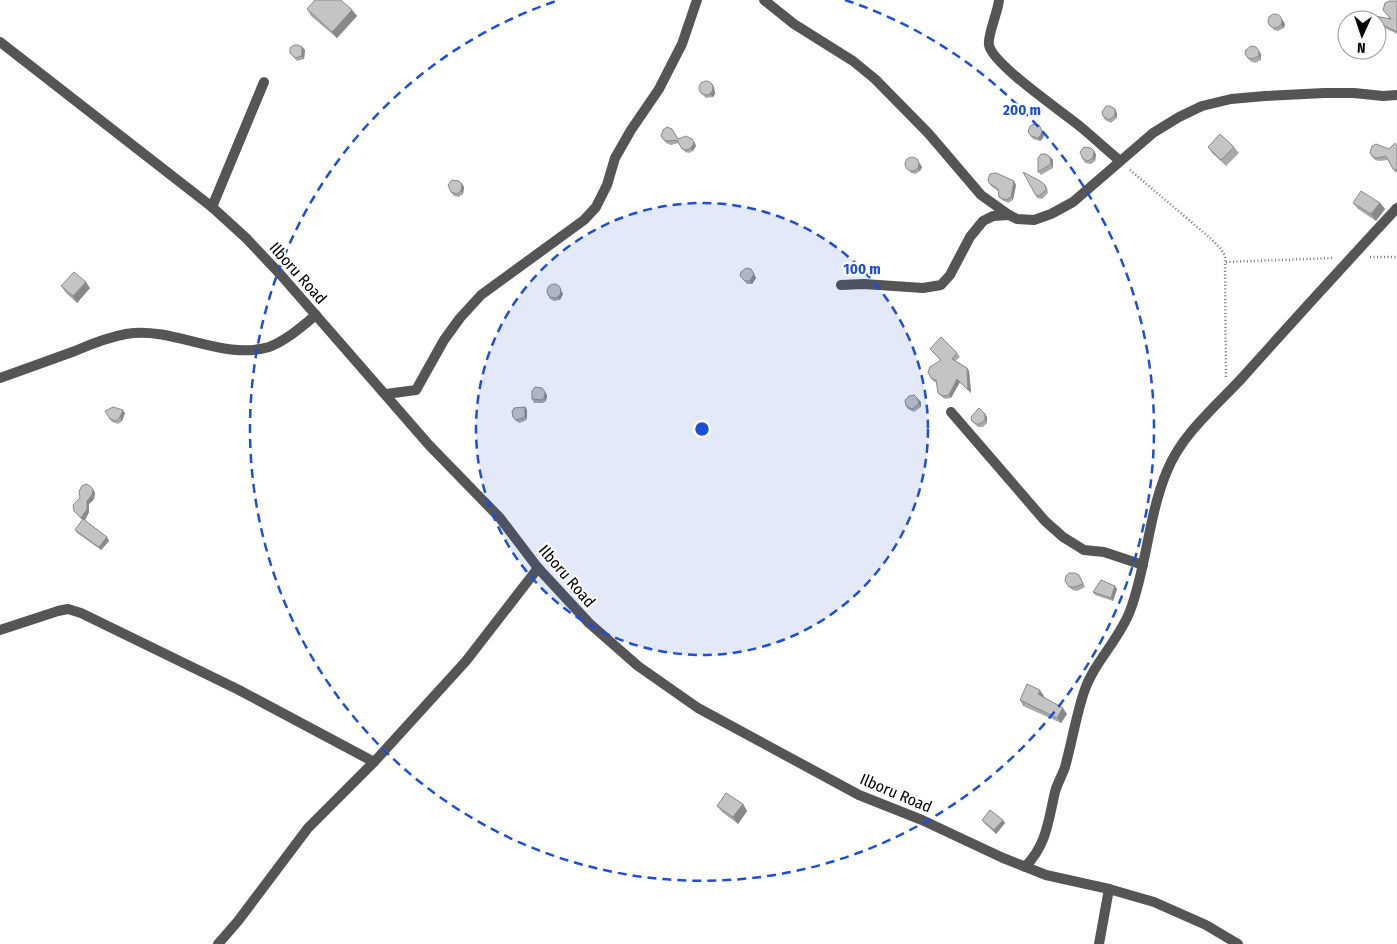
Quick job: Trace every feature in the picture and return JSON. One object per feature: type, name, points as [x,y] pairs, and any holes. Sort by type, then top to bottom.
[{"type":"street","points":[[386,394],[416,390],[444,340],[460,318],[481,295],[584,220],[596,208],[607,185],[615,158],[631,130],[659,89],[682,44],[697,0]]},
{"type":"street","points":[[764,0],[794,24],[853,61],[875,79],[929,134],[980,195],[1009,215],[1017,218],[1034,220],[1051,214],[1073,202],[1153,134],[1179,117],[1202,106],[1232,99],[1265,96],[1324,93],[1397,95]]},
{"type":"street","points":[[999,0],[988,40],[989,47],[994,56],[1025,84],[1083,129],[1120,161]]},
{"type":"street","name":"Ilboru Road","points":[[0,42],[212,207],[246,238],[386,394],[429,445],[500,518],[538,568],[589,623],[638,666],[698,708],[859,795],[922,820],[1025,867],[1154,902],[1206,925],[1238,944]]},
{"type":"street","points":[[212,207],[264,82]]},
{"type":"street","points":[[1025,867],[1034,858],[1048,829],[1055,791],[1064,770],[1085,690],[1096,666],[1110,647],[1130,613],[1143,565],[1150,527],[1167,472],[1179,449],[1197,425],[1397,208]]},
{"type":"street","points":[[841,285],[864,284],[923,288],[941,285],[950,275],[970,237],[983,220],[993,216],[1009,215]]},
{"type":"street","points":[[0,378],[126,334],[162,333],[234,350],[253,350],[270,346],[288,336],[316,315]]},
{"type":"street","points":[[951,412],[1045,521],[1063,537],[1084,550],[1104,552],[1143,565]]},
{"type":"street","points":[[218,944],[238,921],[308,828],[374,762],[466,661],[538,568]]},
{"type":"street","points":[[0,630],[58,611],[68,609],[81,613],[239,690],[374,762]]},
{"type":"street","points":[[1099,944],[1109,889]]},
{"type":"path","points":[[1120,161],[1221,249],[1226,262],[1226,384],[1223,398]]},
{"type":"path","points":[[1226,262],[1353,257],[1397,258]]},
{"type":"building","points":[[315,0],[341,0],[352,10],[332,32],[307,9]]},
{"type":"building","points":[[1397,1],[1397,32],[1387,27],[1387,18],[1391,19],[1387,14],[1387,10],[1383,10],[1385,3]]},
{"type":"building","points":[[1275,14],[1280,16],[1282,21],[1280,26],[1275,28],[1270,26],[1268,21],[1270,16]]},
{"type":"building","points":[[294,45],[302,47],[302,56],[295,58],[290,53],[290,48]]},
{"type":"building","points":[[1251,46],[1256,47],[1259,51],[1259,56],[1252,59],[1248,58],[1245,54],[1246,50]]},
{"type":"building","points":[[706,81],[711,83],[713,88],[711,93],[706,95],[701,93],[699,88],[701,83]]},
{"type":"building","points":[[1106,106],[1115,109],[1115,115],[1109,120],[1103,116],[1102,112]]},
{"type":"building","points":[[1034,124],[1039,125],[1042,131],[1038,138],[1031,136],[1028,132],[1030,126]]},
{"type":"building","points":[[667,127],[672,129],[678,139],[686,136],[692,139],[694,143],[691,148],[687,150],[682,149],[677,140],[664,140],[661,136],[663,130]]},
{"type":"building","points":[[1220,134],[1234,147],[1221,160],[1208,147]]},
{"type":"building","points":[[1395,143],[1397,147],[1397,170],[1393,169],[1386,156],[1377,158],[1373,157],[1370,153],[1372,146],[1376,144],[1389,149]]},
{"type":"building","points":[[1084,147],[1091,148],[1094,151],[1093,158],[1088,161],[1083,159],[1080,152]]},
{"type":"building","points":[[1041,154],[1046,154],[1050,157],[1051,164],[1038,172],[1038,158]]},
{"type":"building","points":[[912,157],[917,159],[919,164],[917,169],[912,171],[907,169],[905,164],[907,159]]},
{"type":"building","points":[[1023,172],[1040,181],[1045,185],[1046,190],[1039,196],[1035,194]]},
{"type":"building","points":[[996,173],[1014,181],[1011,197],[1006,200],[999,197],[998,189],[989,183],[990,174]]},
{"type":"building","points":[[452,180],[459,181],[462,184],[461,191],[457,194],[451,192],[448,185]]},
{"type":"building","points":[[1361,191],[1380,203],[1371,214],[1353,203]]},
{"type":"building","points":[[746,268],[751,269],[754,274],[750,281],[745,281],[740,276],[741,272]]},
{"type":"building","points":[[74,272],[86,282],[73,296],[61,286]]},
{"type":"building","points":[[554,284],[559,286],[561,291],[559,296],[554,298],[549,296],[547,291],[549,286]]},
{"type":"building","points":[[941,337],[957,353],[952,359],[967,368],[968,390],[957,379],[949,395],[943,396],[938,393],[936,380],[931,378],[928,372],[930,367],[941,360],[930,349]]},
{"type":"building","points":[[535,387],[542,388],[545,392],[544,398],[541,400],[532,399],[532,391]]},
{"type":"building","points":[[914,395],[918,399],[919,404],[912,409],[906,406],[905,400],[909,396]]},
{"type":"building","points":[[113,407],[123,410],[116,421],[110,419],[105,411]]},
{"type":"building","points":[[525,407],[525,416],[516,420],[512,412],[514,408]]},
{"type":"building","points":[[979,408],[985,414],[985,420],[980,424],[976,424],[972,421],[971,417]]},
{"type":"building","points":[[86,484],[93,489],[92,495],[87,501],[87,509],[81,518],[74,511],[73,505],[80,498],[79,491],[82,486]]},
{"type":"building","points":[[83,519],[107,537],[99,547],[75,530]]},
{"type":"building","points":[[1069,573],[1079,575],[1083,584],[1069,587],[1065,581]]},
{"type":"building","points":[[1101,580],[1115,586],[1111,598],[1093,592]]},
{"type":"building","points":[[1027,684],[1040,690],[1038,694],[1063,708],[1057,718],[1020,700]]},
{"type":"building","points":[[726,793],[743,804],[733,817],[717,806]]},
{"type":"building","points":[[990,810],[1003,820],[994,830],[982,820]]}]
